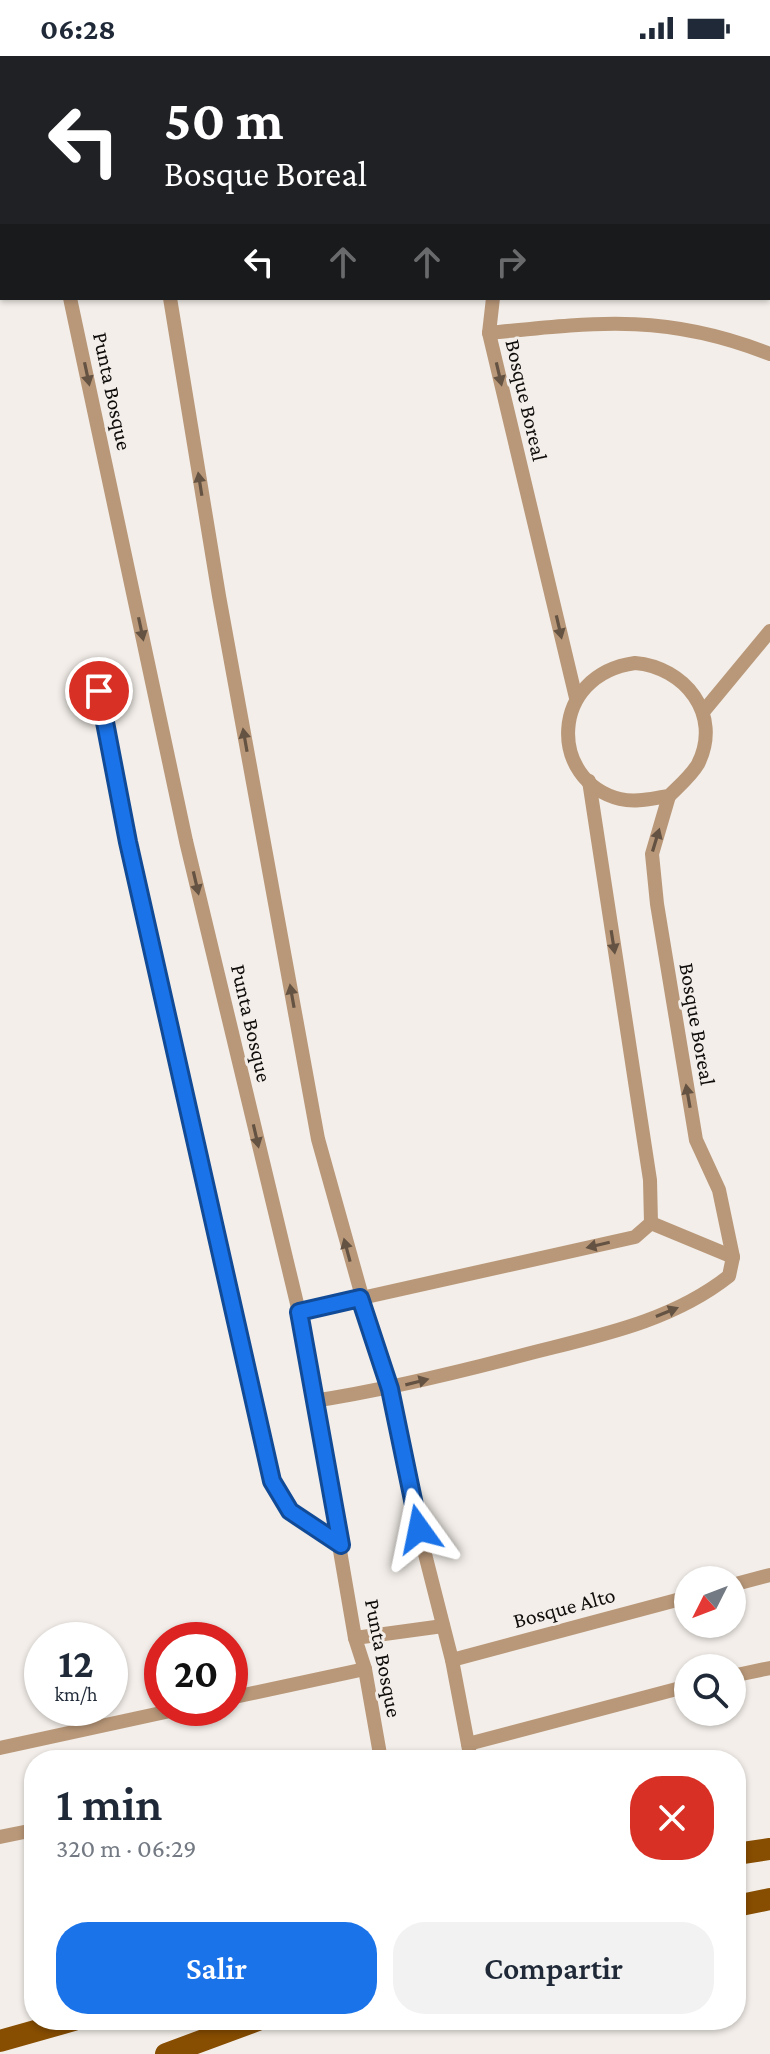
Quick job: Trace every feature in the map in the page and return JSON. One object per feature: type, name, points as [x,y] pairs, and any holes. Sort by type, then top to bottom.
[{"type":"main road","points":[[746,1853],[770,1849]]},
{"type":"main road","points":[[746,1904],[770,1899]]},
{"type":"main road","points":[[0,2041],[39,2030]]},
{"type":"main road","points":[[166,2054],[231,2030]]},
{"type":"lane","name":"Punta Bosque","points":[[70,300],[186,841],[299,1312],[355,1638],[365,1669],[379,1750]]},
{"type":"lane","name":"Punta Bosque","points":[[170,300],[219,596],[318,1139],[360,1298],[390,1389],[405,1450],[412,1503],[452,1660],[469,1750]]},
{"type":"lane","name":"Bosque Boreal","points":[[493,300],[489,333],[576,698],[568,724],[570,751],[589,781],[651,1191],[651,1223]]},
{"type":"lane","points":[[489,333],[597,322],[641,322],[697,329],[770,354]]},
{"type":"lane","points":[[576,698],[586,684],[608,669],[635,663],[652,664],[684,682],[703,712],[770,631]]},
{"type":"lane","points":[[99,691],[128,842],[272,1481],[290,1511],[341,1545]]},
{"type":"lane","name":"Bosque Boreal","points":[[703,712],[704,739],[697,765],[669,796],[652,854],[660,930],[696,1140],[719,1190],[733,1257]]},
{"type":"lane","points":[[589,781],[620,799],[638,801],[669,796]]},
{"type":"lane","points":[[299,1312],[635,1237],[651,1223],[733,1257],[729,1276],[701,1298],[615,1332],[390,1389],[313,1401]]},
{"type":"lane","points":[[746,1581],[770,1575]]},
{"type":"lane","name":"Bosque Alto","points":[[452,1660],[674,1601]]},
{"type":"lane","points":[[355,1638],[443,1626]]},
{"type":"lane","points":[[746,1673],[770,1668]]},
{"type":"lane","points":[[248,1694],[365,1669]]},
{"type":"lane","points":[[468,1744],[674,1690]]},
{"type":"lane","points":[[0,1748],[144,1717]]},
{"type":"lane","points":[[0,1837],[24,1832]]},
{"type":"route","points":[[99,691],[128,842],[272,1481],[290,1511],[341,1545],[299,1312],[360,1298],[390,1389],[419,1529]]}]
